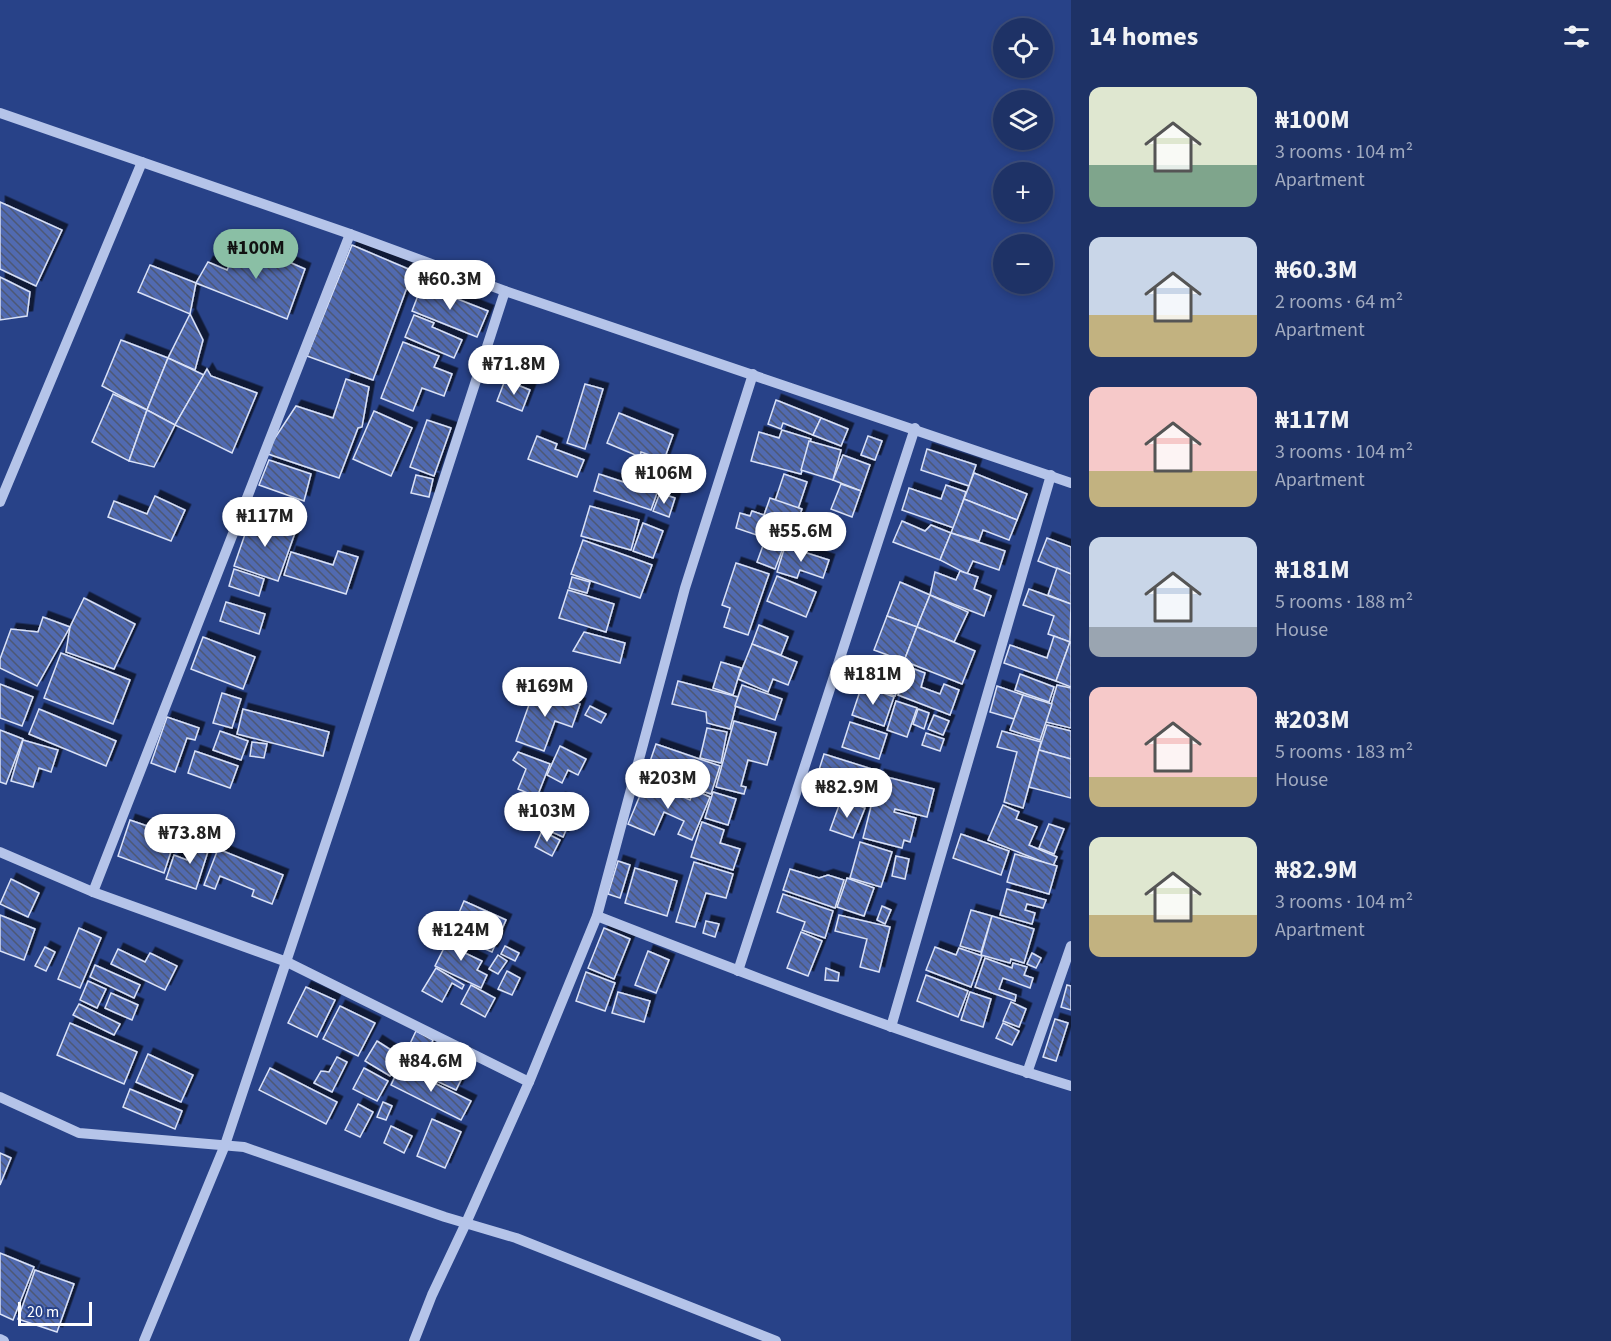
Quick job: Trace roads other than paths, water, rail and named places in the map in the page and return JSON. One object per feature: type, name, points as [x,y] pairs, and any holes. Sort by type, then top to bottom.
[{"type":"street","points":[[0,112],[351,234],[506,291],[915,428],[1071,483]]},
{"type":"street","points":[[0,502],[142,162]]},
{"type":"street","points":[[93,892],[351,234]]},
{"type":"street","points":[[144,1341],[225,1145],[506,291]]},
{"type":"street","points":[[414,1341],[432,1295],[529,1082],[597,916],[685,588],[753,374]]},
{"type":"street","points":[[738,971],[915,428]]},
{"type":"street","points":[[891,1027],[1051,475]]},
{"type":"street","points":[[0,852],[93,892],[287,962],[529,1082]]},
{"type":"street","points":[[597,916],[891,1027],[1071,1086]]},
{"type":"street","points":[[1028,1073],[1071,946]]},
{"type":"street","points":[[0,1097],[80,1133],[244,1147],[516,1238],[776,1341]]}]
